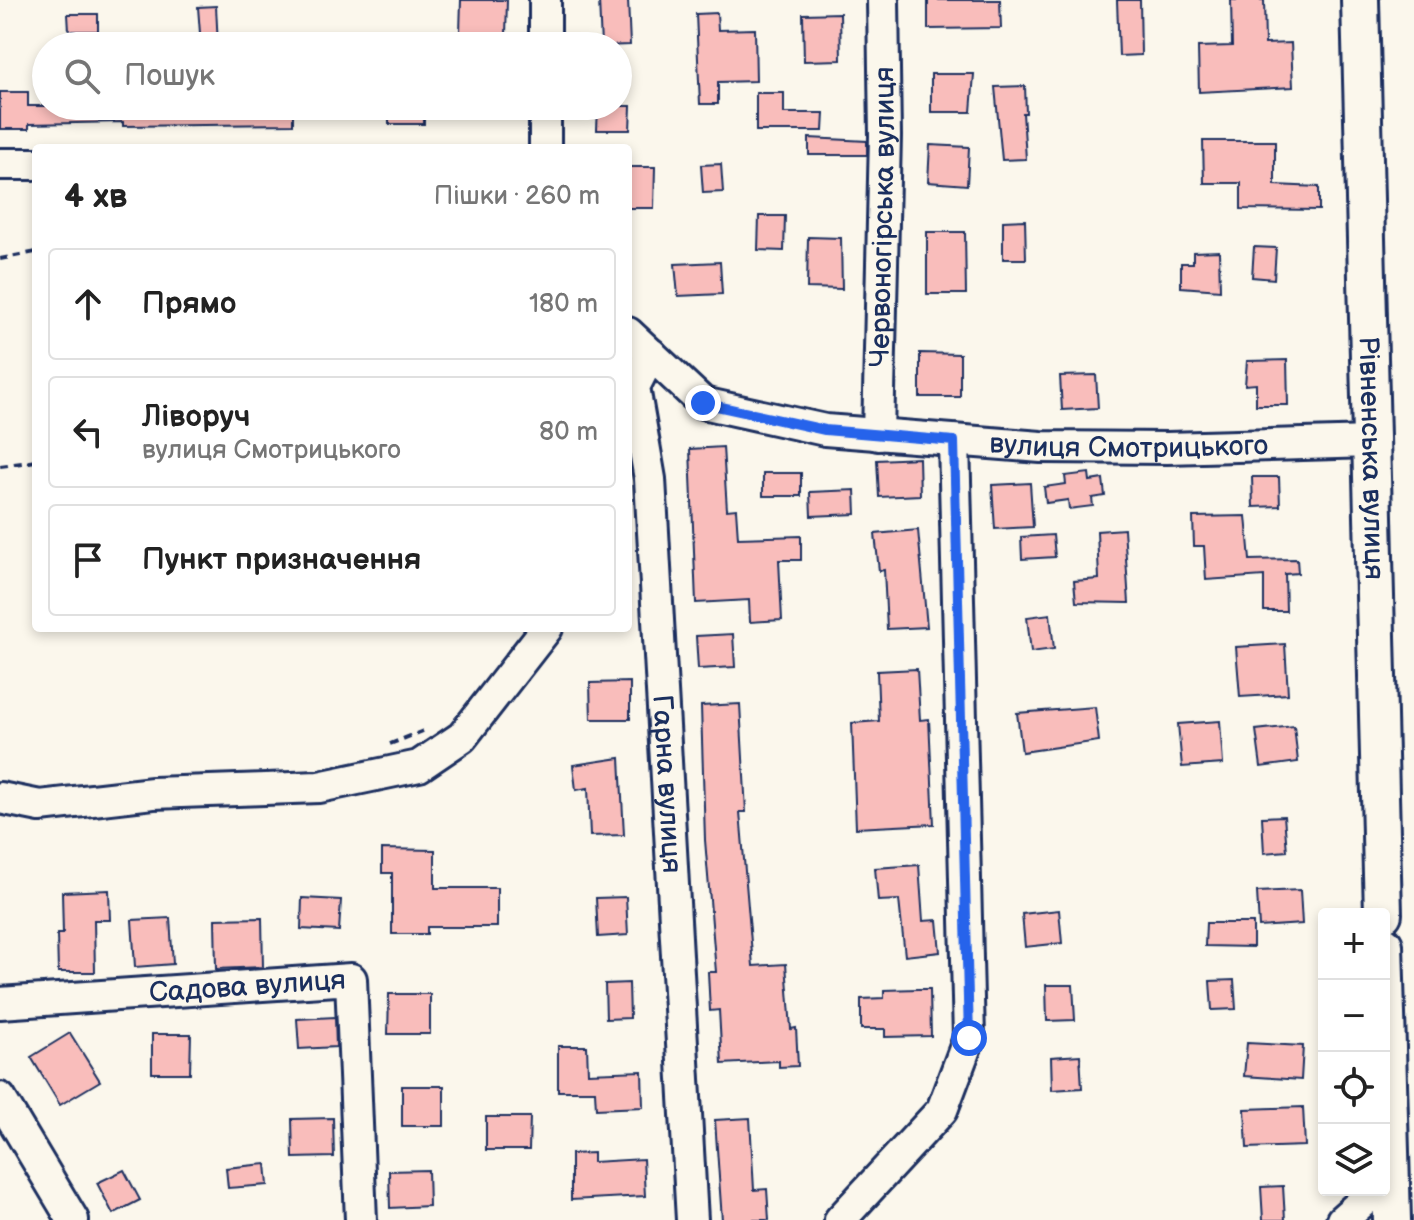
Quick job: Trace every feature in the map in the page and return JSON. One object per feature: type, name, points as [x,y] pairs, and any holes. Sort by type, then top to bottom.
[{"type":"main road","name":"Рівненська вулиця","points":[[1360,0],[1383,908]]},
{"type":"main road","points":[[1384,980],[1384,1124]]},
{"type":"main road","points":[[1387,1196],[1392,1220]]},
{"type":"street","points":[[545,0],[545,32]]},
{"type":"street","name":"Червоногірська вулиця","points":[[878,435],[885,136],[883,0]]},
{"type":"street","points":[[545,120],[545,144]]},
{"type":"street","points":[[0,164],[32,164]]},
{"type":"street","name":"вулиця Смотрицького","points":[[632,337],[703,403],[825,430],[954,441],[1167,448],[1371,442]]},
{"type":"street","name":"Гарна вулиця","points":[[651,354],[634,387],[650,479],[640,549],[692,1220]]},
{"type":"street","points":[[840,1220],[942,1110],[969,1038],[954,441]]},
{"type":"street","points":[[0,798],[40,806],[153,793],[319,787],[419,766],[462,737],[544,632]]},
{"type":"street","name":"Садова вулиця","points":[[0,1003],[351,979],[361,1220]]},
{"type":"street","points":[[0,1098],[73,1220]]},
{"type":"street","points":[[1342,1220],[1369,1196]]},
{"type":"path","points":[[0,259],[32,253]]},
{"type":"path","points":[[0,466],[32,462]]},
{"type":"path","points":[[386,746],[428,729]]},
{"type":"building","points":[[461,0],[507,0],[506,32],[460,32]]},
{"type":"building","points":[[599,0],[628,0],[629,32],[600,32]]},
{"type":"building","points":[[928,0],[1000,0],[1001,28],[928,29]]},
{"type":"building","points":[[1117,0],[1140,0],[1141,55],[1119,56]]},
{"type":"building","points":[[1231,0],[1264,0],[1265,44],[1291,43],[1293,87],[1199,92],[1198,47],[1232,46]]},
{"type":"building","points":[[216,6],[217,32],[200,32],[198,7]]},
{"type":"building","points":[[717,13],[718,30],[755,29],[756,81],[718,82],[718,104],[700,104],[696,14]]},
{"type":"building","points":[[840,13],[841,60],[804,61],[803,14]]},
{"type":"building","points":[[68,14],[98,14],[98,31],[69,31]]},
{"type":"building","points":[[931,74],[974,74],[971,112],[931,112]]},
{"type":"building","points":[[1025,86],[1026,159],[1002,160],[995,87]]},
{"type":"building","points":[[0,92],[28,92],[32,120],[293,120],[293,124],[29,124],[29,129],[0,129]]},
{"type":"building","points":[[756,93],[784,93],[784,113],[824,113],[823,131],[756,131]]},
{"type":"building","points":[[389,120],[424,120],[424,124],[389,124]]},
{"type":"building","points":[[597,120],[630,120],[630,130],[597,130]]},
{"type":"building","points":[[809,138],[867,141],[867,155],[809,155]]},
{"type":"building","points":[[1203,141],[1275,141],[1275,185],[1319,187],[1319,210],[1241,209],[1241,183],[1204,183]]},
{"type":"building","points":[[930,145],[969,147],[967,185],[928,182]]},
{"type":"building","points":[[721,164],[723,192],[703,193],[701,165]]},
{"type":"building","points":[[632,167],[655,167],[654,208],[632,208]]},
{"type":"building","points":[[759,216],[785,216],[784,251],[758,250]]},
{"type":"building","points":[[1025,220],[1026,259],[1003,259],[1003,221]]},
{"type":"building","points":[[927,232],[965,232],[966,294],[927,294]]},
{"type":"building","points":[[808,237],[841,238],[842,289],[807,288]]},
{"type":"building","points":[[1254,247],[1276,248],[1274,279],[1252,277]]},
{"type":"building","points":[[1219,251],[1220,290],[1181,287],[1181,263],[1193,263],[1193,252]]},
{"type":"building","points":[[720,262],[722,294],[678,296],[675,264]]},
{"type":"building","points":[[920,353],[960,354],[960,397],[920,397]]},
{"type":"building","points":[[1287,360],[1288,405],[1256,405],[1256,384],[1245,385],[1247,361]]},
{"type":"building","points":[[1096,375],[1098,408],[1062,410],[1060,376]]},
{"type":"building","points":[[723,447],[727,510],[736,509],[738,538],[801,536],[801,560],[779,560],[782,620],[750,622],[749,600],[696,603],[690,449]]},
{"type":"building","points":[[919,458],[920,495],[879,497],[877,460]]},
{"type":"building","points":[[763,473],[801,473],[801,496],[763,496]]},
{"type":"building","points":[[1089,473],[1090,481],[1103,479],[1105,496],[1092,498],[1093,506],[1069,509],[1068,500],[1046,503],[1044,487],[1066,484],[1065,476]]},
{"type":"building","points":[[1252,477],[1279,477],[1280,506],[1253,507]]},
{"type":"building","points":[[1030,483],[1033,527],[995,529],[992,485]]},
{"type":"building","points":[[855,490],[856,514],[811,516],[810,492]]},
{"type":"building","points":[[1246,516],[1250,560],[1297,559],[1298,573],[1285,574],[1286,611],[1264,611],[1264,576],[1206,580],[1204,546],[1194,546],[1193,517]]},
{"type":"building","points":[[1124,529],[1129,603],[1076,602],[1074,581],[1099,579],[1097,531]]},
{"type":"building","points":[[918,530],[927,627],[887,629],[884,570],[879,571],[875,534]]},
{"type":"building","points":[[1053,535],[1055,557],[1022,559],[1021,537]]},
{"type":"building","points":[[1050,614],[1054,649],[1031,652],[1027,617]]},
{"type":"building","points":[[733,634],[735,667],[698,669],[696,636]]},
{"type":"building","points":[[1285,644],[1288,694],[1240,697],[1236,647]]},
{"type":"building","points":[[917,669],[920,720],[929,719],[934,824],[856,828],[852,723],[879,721],[877,671]]},
{"type":"building","points":[[630,682],[630,719],[591,719],[590,683]]},
{"type":"building","points":[[740,704],[746,812],[740,812],[753,966],[786,964],[791,1029],[796,1028],[798,1066],[779,1067],[779,1061],[722,1064],[719,1010],[710,1011],[708,972],[716,972],[705,840],[701,706]]},
{"type":"building","points":[[1095,707],[1099,741],[1022,752],[1017,713]]},
{"type":"building","points":[[1220,721],[1223,764],[1182,767],[1178,724]]},
{"type":"building","points":[[1294,726],[1298,762],[1261,767],[1256,730]]},
{"type":"building","points":[[620,758],[624,835],[590,836],[588,788],[576,790],[573,765]]},
{"type":"building","points":[[1284,816],[1287,851],[1264,853],[1262,817]]},
{"type":"building","points":[[382,849],[435,850],[435,888],[497,888],[497,927],[427,927],[427,934],[392,934],[392,873],[382,873]]},
{"type":"building","points":[[919,865],[923,921],[937,920],[940,952],[905,956],[899,900],[878,901],[875,868]]},
{"type":"building","points":[[109,890],[110,920],[94,920],[95,972],[58,972],[57,934],[63,934],[62,892]]},
{"type":"building","points":[[1300,890],[1302,924],[1259,927],[1257,892]]},
{"type":"building","points":[[626,897],[628,935],[598,937],[596,898]]},
{"type":"building","points":[[302,898],[341,900],[339,931],[301,929]]},
{"type":"building","points":[[1059,910],[1062,943],[1025,947],[1022,914]]},
{"type":"building","points":[[170,918],[173,964],[135,967],[132,920]]},
{"type":"building","points":[[262,918],[263,967],[216,969],[215,919]]},
{"type":"building","points":[[1206,923],[1253,923],[1253,947],[1205,946]]},
{"type":"building","points":[[1234,980],[1236,1009],[1212,1010],[1210,981]]},
{"type":"building","points":[[629,983],[630,1018],[606,1019],[605,984]]},
{"type":"building","points":[[1046,985],[1073,985],[1075,1020],[1047,1021]]},
{"type":"building","points":[[930,989],[931,1036],[885,1037],[885,1029],[861,1029],[861,999],[884,998],[884,990]]},
{"type":"building","points":[[389,994],[430,994],[430,1034],[388,1034]]},
{"type":"building","points":[[335,1017],[336,1047],[299,1049],[297,1019]]},
{"type":"building","points":[[70,1033],[100,1081],[60,1105],[31,1057]]},
{"type":"building","points":[[152,1034],[191,1034],[190,1073],[152,1073]]},
{"type":"building","points":[[1247,1043],[1303,1046],[1301,1080],[1244,1076]]},
{"type":"building","points":[[558,1046],[587,1046],[588,1073],[642,1071],[643,1107],[596,1109],[595,1091],[558,1091]]},
{"type":"building","points":[[1080,1055],[1082,1088],[1052,1090],[1051,1057]]},
{"type":"building","points":[[402,1086],[444,1086],[444,1126],[402,1126]]},
{"type":"building","points":[[1303,1107],[1305,1146],[1247,1148],[1245,1109]]},
{"type":"building","points":[[486,1117],[530,1117],[529,1150],[486,1150]]},
{"type":"building","points":[[333,1118],[334,1157],[293,1158],[292,1119]]},
{"type":"building","points":[[750,1118],[754,1190],[767,1189],[769,1220],[722,1220],[715,1120]]},
{"type":"building","points":[[593,1153],[593,1162],[643,1159],[645,1196],[571,1200],[571,1154]]},
{"type":"building","points":[[266,1164],[268,1185],[228,1188],[226,1168]]},
{"type":"building","points":[[124,1170],[140,1200],[113,1214],[97,1183]]},
{"type":"building","points":[[428,1170],[429,1206],[390,1208],[389,1171]]},
{"type":"building","points":[[1283,1186],[1285,1220],[1263,1220],[1261,1187]]},
{"type":"route","points":[[703,403],[825,430],[954,441],[969,1038]]}]
